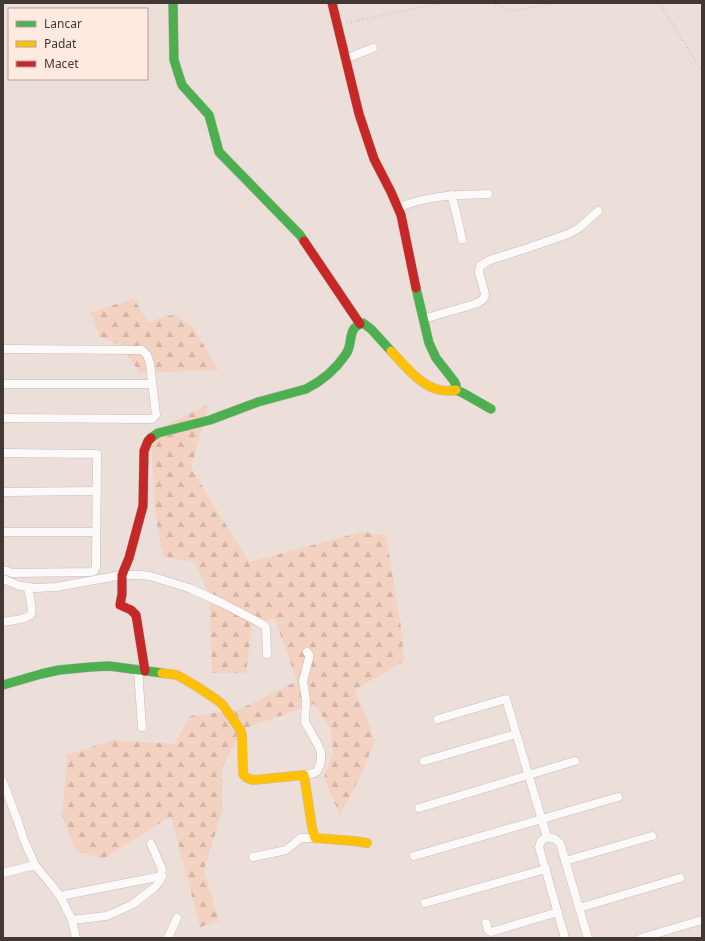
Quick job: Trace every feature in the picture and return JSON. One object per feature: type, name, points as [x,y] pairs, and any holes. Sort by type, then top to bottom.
[{"type":"street","points":[[173,3],[174,60],[182,85],[209,115],[219,152],[300,234],[360,324],[363,324],[371,329],[414,376],[438,390],[450,392],[456,390],[491,409]]},
{"type":"street","points":[[332,3],[359,114],[374,159],[398,208],[402,220],[417,295],[429,343],[436,358],[454,381],[456,390]]},
{"type":"street","points":[[345,59],[373,48]]},
{"type":"street","points":[[398,208],[419,200],[434,197],[488,194]]},
{"type":"street","points":[[451,195],[462,239]]},
{"type":"street","points":[[423,319],[482,301],[485,294],[479,268],[483,264],[497,257],[568,234],[579,228],[598,211]]},
{"type":"street","points":[[142,727],[141,670],[136,615],[131,610],[120,605],[122,594],[122,575],[130,558],[134,537],[143,506],[144,451],[148,441],[158,433],[210,420],[258,402],[314,386],[342,360],[349,349],[350,337],[355,327],[360,324]]},
{"type":"street","points":[[3,348],[142,350],[149,359],[156,415],[152,419],[145,420],[3,418]]},
{"type":"street","points":[[3,384],[152,384]]},
{"type":"street","points":[[3,453],[97,454],[96,567],[94,571],[12,573],[3,570]]},
{"type":"street","points":[[3,492],[96,491]]},
{"type":"street","points":[[3,532],[96,532]]},
{"type":"street","points":[[3,579],[28,588],[36,588],[56,587],[122,575],[150,576],[189,588],[222,602],[264,625],[266,628],[267,654]]},
{"type":"street","points":[[3,622],[20,619],[30,614],[31,610],[28,588]]},
{"type":"street","points":[[3,685],[41,674],[78,668],[109,666],[177,675],[223,705],[242,733],[243,774],[245,777],[253,780],[304,775],[316,771],[320,766],[321,760],[321,752],[305,722],[306,700],[303,681],[309,658],[307,652]]},
{"type":"street","points":[[438,719],[506,699],[547,837]]},
{"type":"street","points":[[424,761],[516,734]]},
{"type":"street","points":[[419,808],[575,761]]},
{"type":"street","points":[[304,775],[315,838]]},
{"type":"street","points":[[3,782],[24,840],[35,865],[60,896],[72,920],[76,938]]},
{"type":"street","points":[[414,856],[618,797]]},
{"type":"street","points":[[565,861],[652,836]]},
{"type":"street","points":[[565,938],[540,847],[541,841],[547,837],[555,839],[560,843],[588,938]]},
{"type":"street","points":[[253,857],[286,850],[301,838],[367,843]]},
{"type":"street","points":[[72,920],[106,916],[133,904],[155,887],[162,876],[162,867],[151,844]]},
{"type":"street","points":[[3,873],[35,865]]},
{"type":"street","points":[[425,903],[546,869]]},
{"type":"street","points":[[60,896],[162,876]]},
{"type":"street","points":[[579,908],[680,878]]},
{"type":"street","points":[[486,923],[488,930],[491,932],[558,912]]},
{"type":"street","points":[[168,938],[177,918]]},
{"type":"street","points":[[641,938],[702,920]]},
{"type":"path","points":[[337,25],[441,3]]},
{"type":"path","points":[[492,3],[514,11],[552,3]]},
{"type":"path","points":[[659,3],[702,71]]},
{"type":"green space","points":[[134,299],[148,322],[175,314],[194,328],[218,370],[140,373],[121,345],[100,337],[90,312]]},
{"type":"green space","points":[[209,404],[191,468],[249,562],[361,532],[386,535],[401,627],[404,661],[355,690],[375,740],[360,777],[340,815],[324,778],[333,753],[331,729],[314,704],[243,729],[222,767],[222,812],[204,870],[219,921],[200,927],[171,816],[103,859],[76,851],[62,816],[67,755],[113,740],[174,744],[190,716],[238,710],[297,681],[275,619],[252,623],[246,673],[212,673],[209,594],[195,562],[163,557],[155,513],[151,433]]},
{"type":"traffic: fast","points":[[173,3],[174,60],[182,85],[209,115],[219,152],[300,235],[304,241]]},
{"type":"traffic: fast","points":[[416,288],[429,343],[436,358],[454,381],[456,390],[491,409]]},
{"type":"traffic: fast","points":[[151,438],[158,433],[210,420],[258,402],[312,386],[338,365],[348,350],[354,328],[363,323],[371,329],[391,351]]},
{"type":"traffic: fast","points":[[3,685],[59,670],[91,667],[109,666],[162,673]]},
{"type":"traffic: slow","points":[[391,351],[411,373],[427,385],[446,391],[456,390]]},
{"type":"traffic: slow","points":[[162,673],[177,675],[223,705],[241,731],[243,774],[247,778],[253,780],[304,775],[315,838],[367,843]]},
{"type":"traffic: jam","points":[[332,3],[359,114],[374,159],[401,215],[416,288]]},
{"type":"traffic: jam","points":[[304,241],[360,324]]},
{"type":"traffic: jam","points":[[145,671],[136,615],[131,610],[120,605],[122,594],[122,575],[129,558],[143,506],[144,451],[148,441],[151,438]]}]
